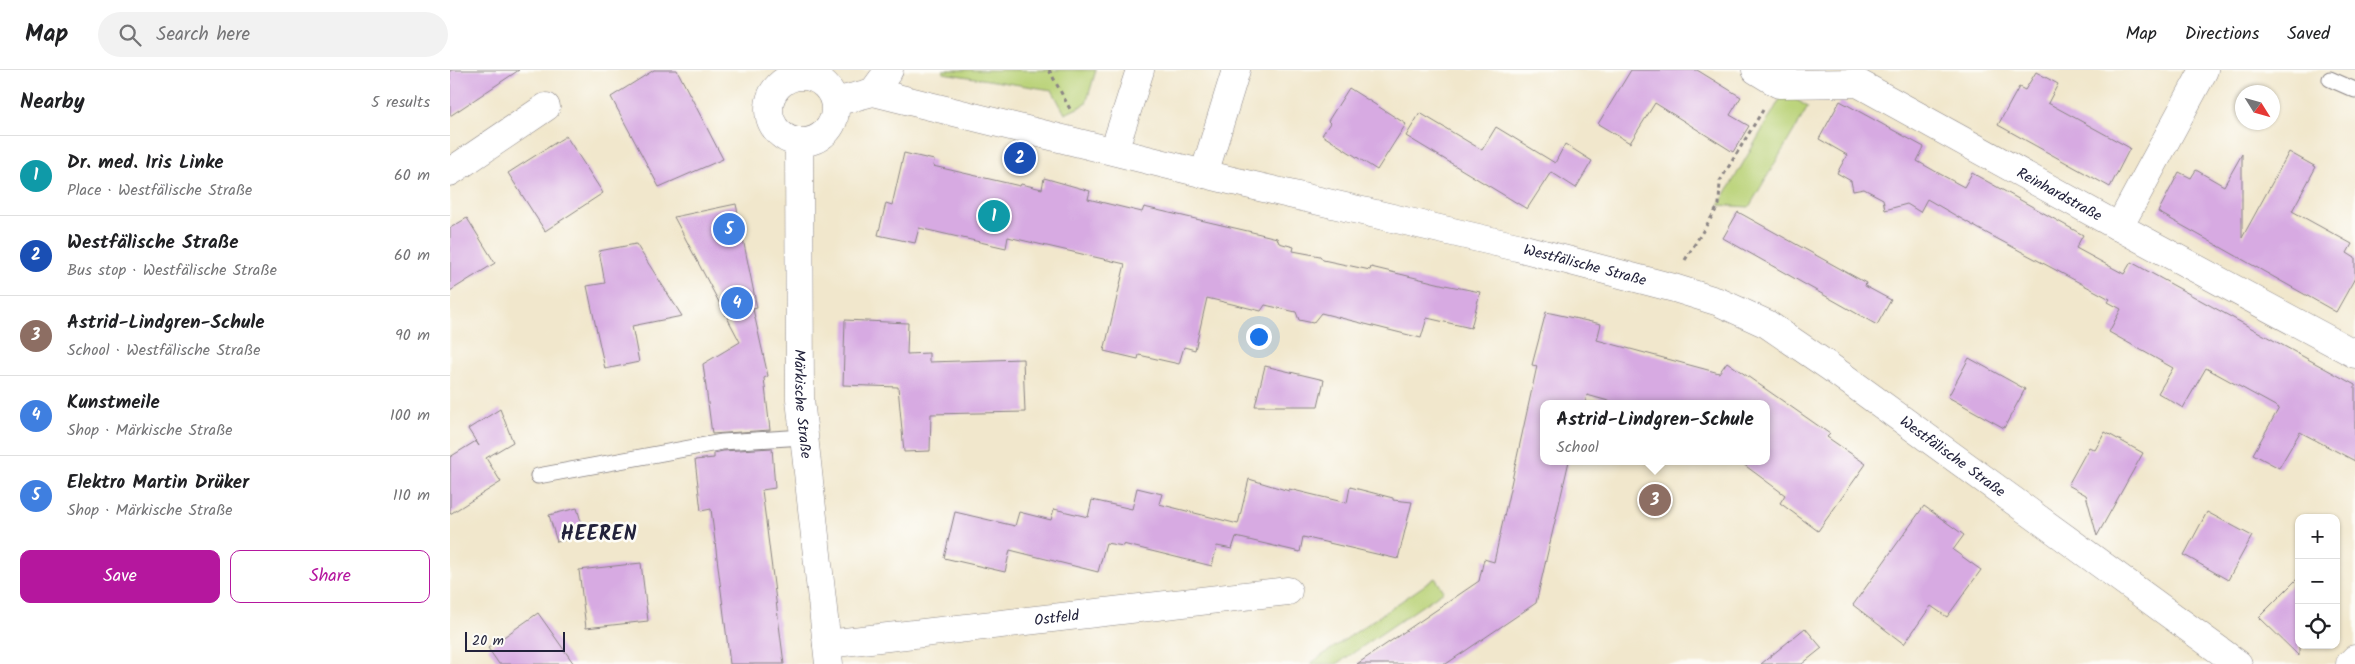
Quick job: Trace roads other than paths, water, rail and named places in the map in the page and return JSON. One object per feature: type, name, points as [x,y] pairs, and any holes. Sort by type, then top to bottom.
[{"type":"street","points":[[873,92],[889,70]]},
{"type":"street","points":[[1114,152],[1140,70]]},
{"type":"street","points":[[1204,174],[1236,70]]},
{"type":"street","name":"Reinhardstraße","points":[[1756,70],[1779,84],[1858,83],[2118,227],[2355,354]]},
{"type":"street","points":[[2118,227],[2204,70]]},
{"type":"street","points":[[780,75],[809,76],[821,81],[830,90],[835,102],[835,114],[831,126],[823,136],[812,142],[799,143],[786,139],[775,130],[769,117],[769,104],[780,75]]},
{"type":"street","name":"Westfälische Straße","points":[[835,102],[873,92],[1204,174],[1517,247],[1674,288],[1719,302],[1768,324],[1830,367],[2238,664]]},
{"type":"street","points":[[450,172],[546,107]]},
{"type":"street","name":"Märkische Straße","points":[[799,143],[800,399],[828,654]]},
{"type":"street","name":"Ostfeld","points":[[828,654],[1288,592]]},
{"type":"street","points":[[2350,664],[2355,660]]},
{"type":"lane","points":[[2330,79],[2355,90]]},
{"type":"lane","points":[[538,476],[722,442],[804,437]]},
{"type":"place","name":"Westfälische Straße","points":[[1020,158]]},
{"type":"place","name":"Dr. med. Iris Linke","points":[[994,216]]},
{"type":"place","name":"Elektro Martin Drüker","points":[[729,229]]},
{"type":"place","name":"Kunstmeile","points":[[737,303]]},
{"type":"place","name":"Astrid-Lindgren-Schule","points":[[1655,500]]},
{"type":"district","name":"HEEREN","points":[[599,533]]}]
